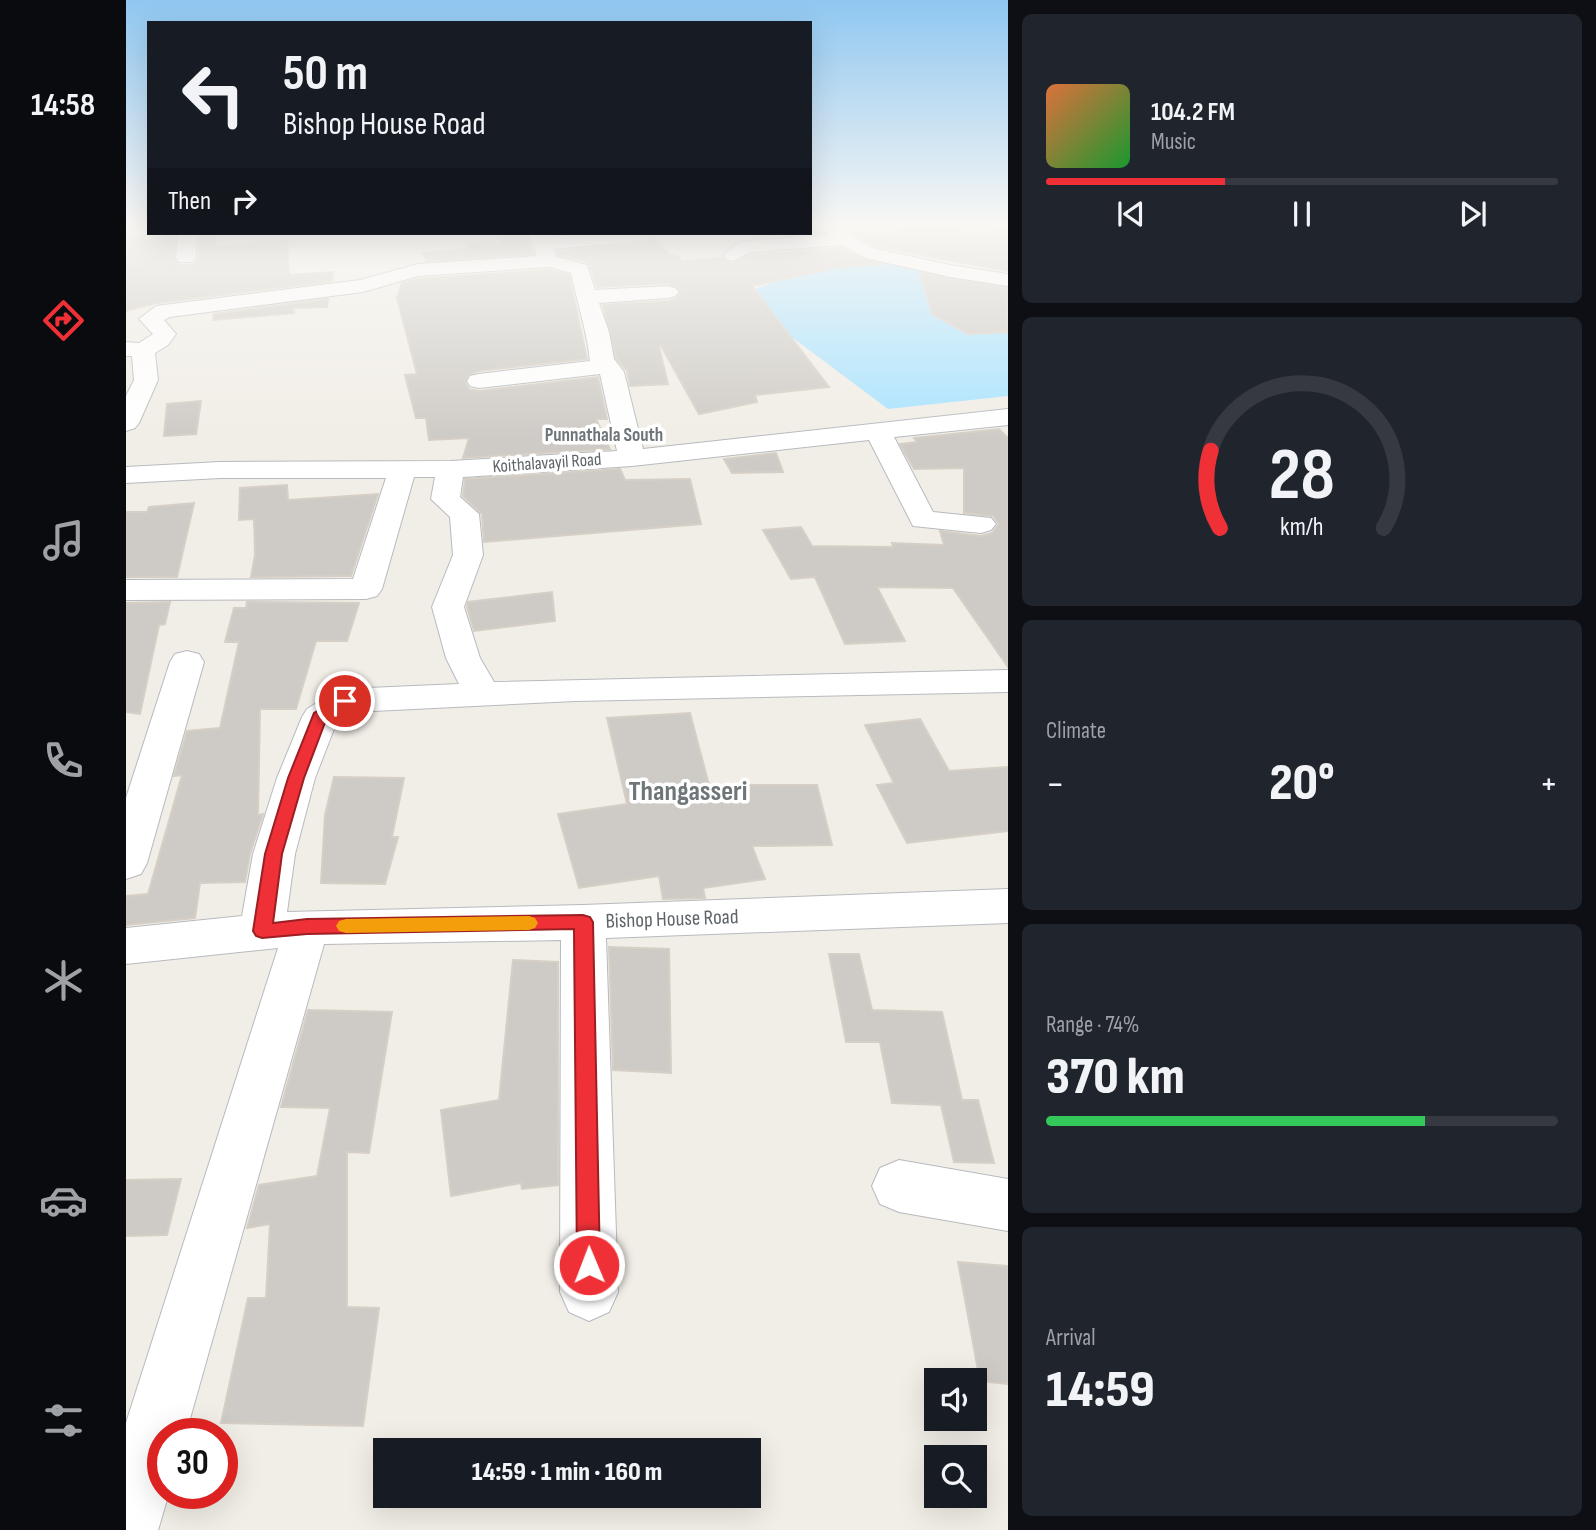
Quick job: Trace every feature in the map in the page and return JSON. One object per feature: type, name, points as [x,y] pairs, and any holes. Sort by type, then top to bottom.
[{"type":"street","points":[[126,423],[146,380],[134,349],[160,340],[165,334],[150,319],[164,311],[285,296]]},
{"type":"street","points":[[598,296],[588,297],[591,316],[598,332],[604,366],[612,372],[632,458]]},
{"type":"street","points":[[479,381],[604,366]]},
{"type":"street","name":"Koithalavayil Road","points":[[126,475],[220,470],[451,469],[632,458],[877,429],[1008,417]]},
{"type":"street","points":[[877,429],[923,520],[981,524]]},
{"type":"street","points":[[451,469],[445,499],[464,514],[468,555],[448,607],[463,657],[482,694]]},
{"type":"street","points":[[126,590],[366,589],[402,470]]},
{"type":"street","points":[[126,863],[187,662]]},
{"type":"street","points":[[126,1527],[285,929],[274,854],[296,778],[320,717],[345,701],[482,694],[1008,681]]},
{"type":"street","name":"Bishop House Road","points":[[126,946],[285,929],[583,922],[1008,906]]},
{"type":"street","points":[[583,922],[589,1292]]},
{"type":"street","points":[[899,1186],[1008,1205]]},
{"type":"water","points":[[738,296],[1008,296],[1008,396],[888,409]]},
{"type":"building","points":[[126,296],[209,296],[156,303],[126,311]]},
{"type":"building","points":[[574,296],[587,359],[479,371],[468,375],[465,382],[469,389],[479,391],[598,377],[607,419],[596,419],[610,449],[463,458],[469,438],[429,440],[426,418],[416,418],[405,375],[417,374],[397,298]]},
{"type":"building","points":[[760,296],[829,387],[755,395],[757,402],[699,414],[661,346],[659,347],[668,384],[630,386],[627,371],[616,358],[603,305],[669,301],[677,298]]},
{"type":"building","points":[[927,296],[1008,296],[1008,332],[968,334],[932,314]]},
{"type":"building","points":[[328,299],[327,307],[293,308],[294,313],[213,320],[214,314]]},
{"type":"building","points":[[201,401],[196,434],[164,436],[167,404]]},
{"type":"building","points":[[999,429],[1008,438],[1008,667],[953,588],[877,587],[905,641],[845,644],[815,577],[791,579],[763,530],[801,527],[812,546],[893,547],[892,543],[944,545],[940,531],[981,536],[992,533],[999,524],[993,516],[964,513],[964,468],[914,469],[900,444],[917,442],[914,438]]},
{"type":"building","points":[[776,453],[783,472],[732,473],[724,459]]},
{"type":"building","points":[[620,469],[625,480],[690,479],[701,524],[484,542],[482,514],[463,496],[465,479]]},
{"type":"building","points":[[287,485],[288,500],[378,494],[351,576],[251,577],[255,555],[254,519],[239,520],[240,488]]},
{"type":"building","points":[[194,503],[177,577],[126,577],[126,512],[147,512],[149,507]]},
{"type":"building","points":[[552,592],[555,621],[474,631],[468,602]]},
{"type":"building","points":[[170,602],[165,624],[159,625],[140,714],[126,712],[126,603]]},
{"type":"building","points":[[247,602],[359,603],[347,641],[316,641],[296,709],[260,709],[258,815],[263,814],[250,854],[245,882],[200,883],[195,918],[126,925],[126,896],[148,894],[182,775],[174,776],[187,731],[220,728],[239,642],[225,642],[234,608],[246,608]]},
{"type":"building","points":[[690,713],[709,785],[817,785],[832,845],[752,846],[765,879],[703,888],[705,898],[663,899],[659,876],[579,888],[558,814],[627,804],[607,718]]},
{"type":"building","points":[[920,719],[949,771],[1008,767],[1008,831],[907,843],[877,785],[894,783],[865,725]]},
{"type":"building","points":[[334,777],[404,778],[392,837],[398,837],[385,884],[321,883],[325,815]]},
{"type":"building","points":[[609,947],[669,949],[671,1073],[613,1070]]},
{"type":"building","points":[[829,954],[859,954],[872,1010],[942,1012],[962,1100],[978,1100],[994,1163],[954,1162],[941,1105],[892,1103],[880,1042],[846,1042]]},
{"type":"building","points":[[513,960],[558,962],[558,1185],[522,1189],[521,1183],[451,1196],[441,1110],[499,1100]]},
{"type":"building","points":[[308,1010],[392,1012],[369,1153],[347,1152],[347,1307],[379,1308],[363,1426],[238,1423],[238,1418],[222,1418],[248,1298],[266,1298],[270,1224],[247,1228],[259,1185],[317,1176],[330,1108],[281,1107]]},
{"type":"building","points":[[181,1179],[167,1235],[126,1236],[126,1180]]},
{"type":"building","points":[[958,1262],[1008,1266],[1008,1384],[987,1382],[987,1368],[978,1368]]},
{"type":"slow traffic","points":[[346,926],[529,923]]},
{"type":"district","name":"Punnathala South","points":[[604,435]]},
{"type":"district","name":"Thangasseri","points":[[688,791]]},
{"type":"route","points":[[345,701],[320,717],[296,778],[274,854],[262,931],[307,927],[583,922],[589,1265]]}]
